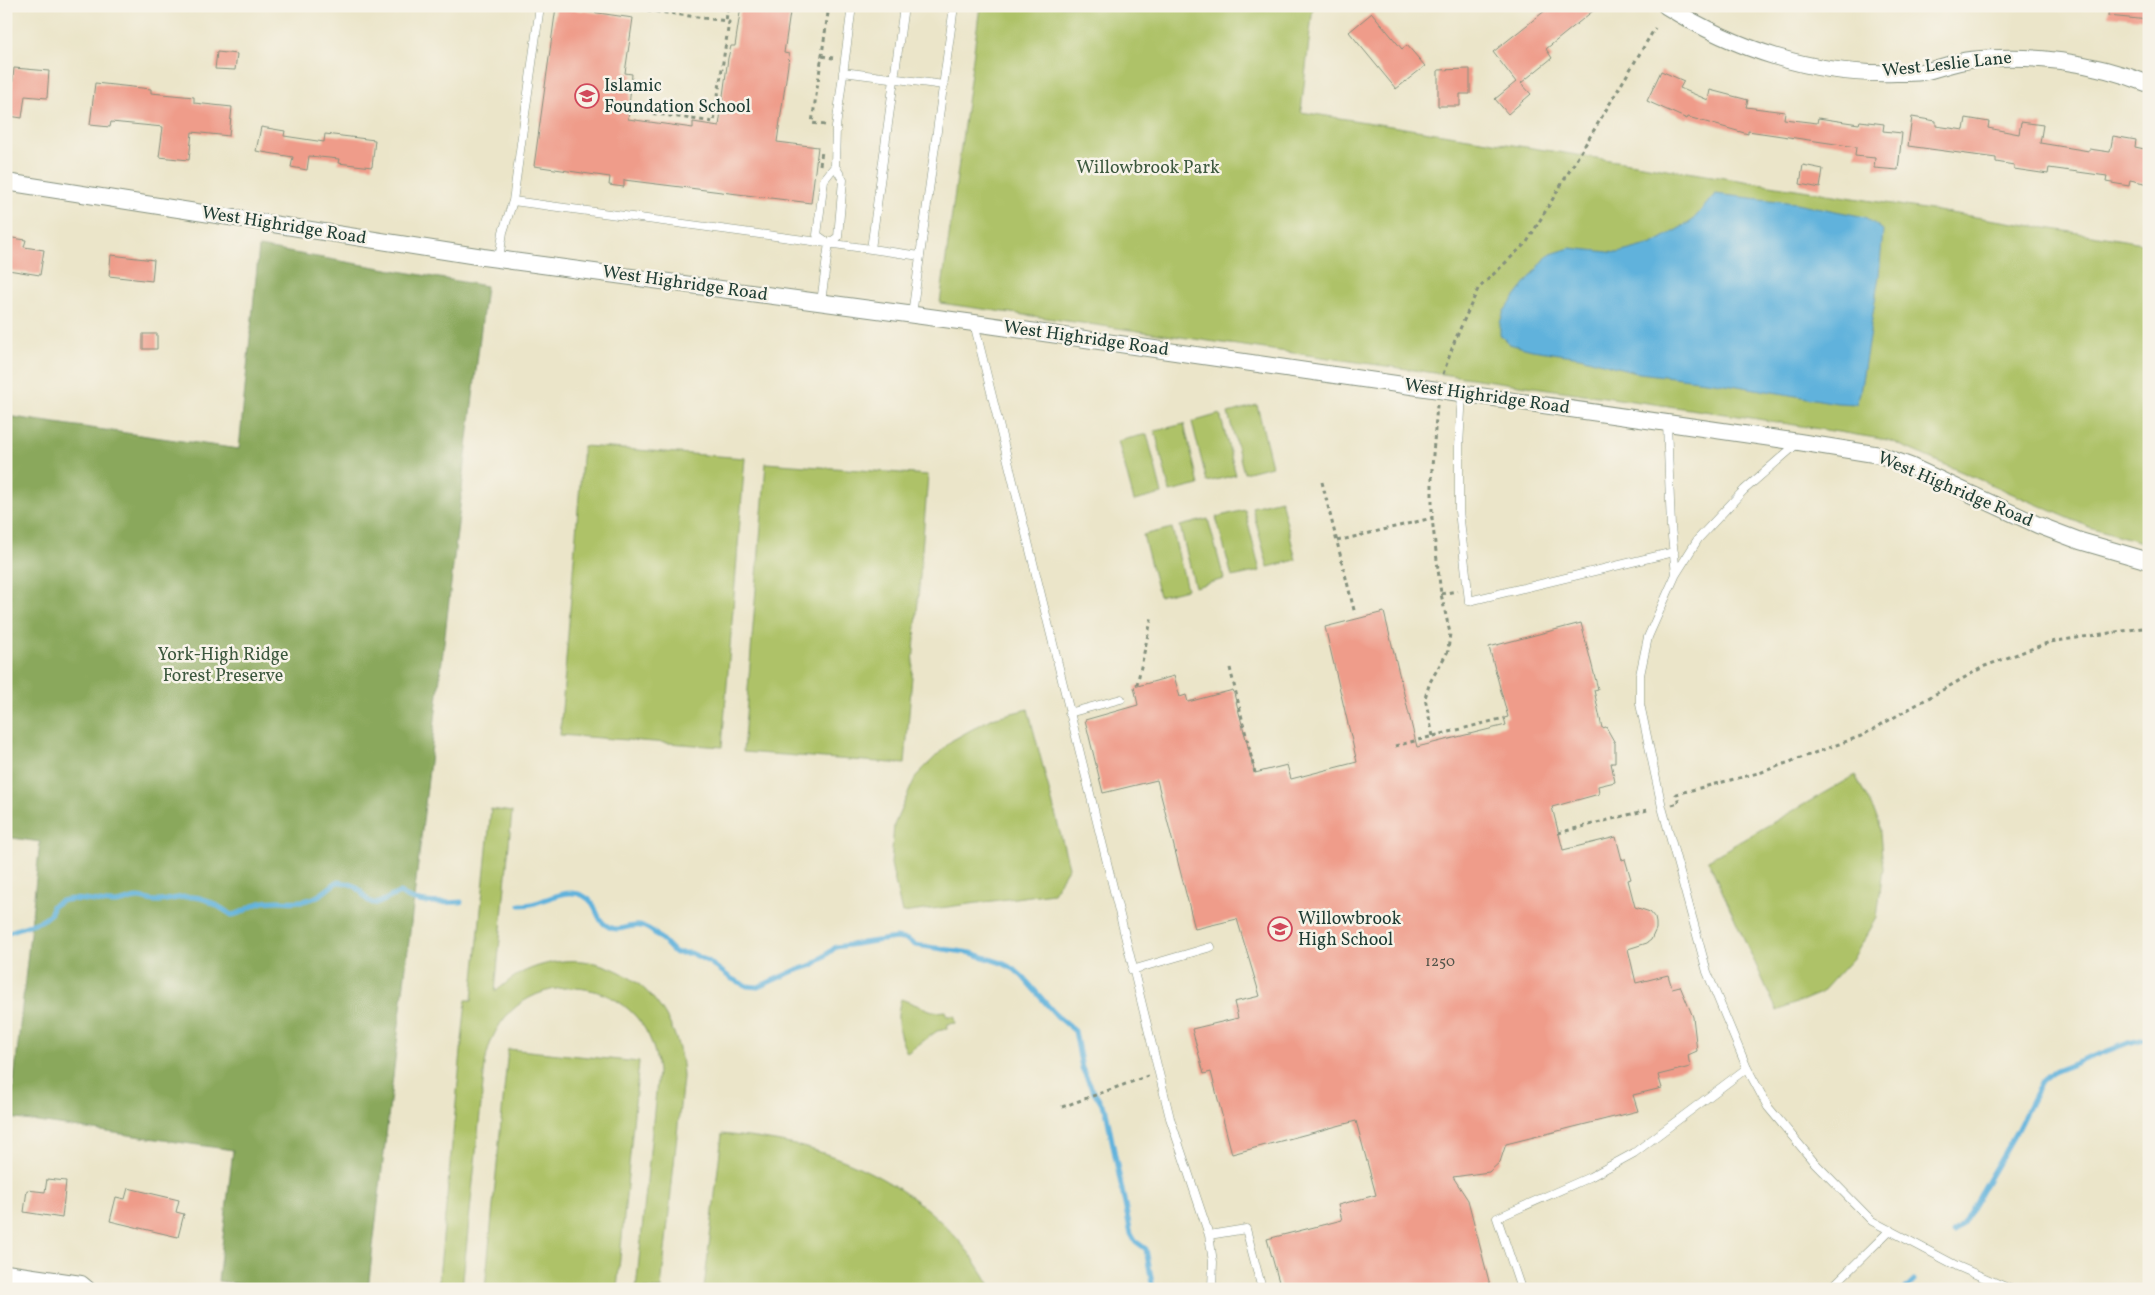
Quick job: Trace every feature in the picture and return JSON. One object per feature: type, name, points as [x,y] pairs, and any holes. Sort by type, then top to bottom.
[{"type":"street","name":"West Leslie Lane","points":[[1666,6],[1693,23],[1728,40],[1774,57],[1821,68],[1858,72],[1912,72],[1968,60],[2022,58],[2059,61],[2100,68],[2149,84]]},
{"type":"street","name":"West Highridge Road","points":[[6,182],[499,259],[912,314],[1880,455],[1910,466],[2038,525],[2080,541],[2149,561]]},
{"type":"street","points":[[6,1273],[81,1284],[87,1289]]},
{"type":"lane","points":[[499,259],[503,232],[513,201],[540,6]]},
{"type":"lane","points":[[821,302],[829,244],[838,237],[843,180],[835,166],[836,127],[852,6]]},
{"type":"lane","points":[[871,249],[904,6]]},
{"type":"lane","points":[[912,314],[954,6]]},
{"type":"lane","points":[[844,72],[944,85]]},
{"type":"lane","points":[[829,244],[817,235],[824,180],[835,166]]},
{"type":"lane","points":[[513,201],[920,256]]},
{"type":"lane","points":[[974,323],[1158,1073],[1170,1118],[1209,1236],[1213,1262],[1212,1289]]},
{"type":"lane","points":[[1462,393],[1458,510],[1469,601],[1674,552]]},
{"type":"lane","points":[[1667,423],[1671,527],[1676,574]]},
{"type":"lane","points":[[1799,442],[1744,490],[1698,540],[1676,574],[1648,637],[1640,674],[1640,704],[1662,807],[1707,972],[1747,1068],[1768,1107],[1813,1161],[1872,1221],[1957,1266],[2010,1289]]},
{"type":"lane","points":[[1069,713],[1121,699]]},
{"type":"lane","points":[[1132,970],[1212,947]]},
{"type":"lane","points":[[1521,1289],[1497,1218],[1590,1177],[1634,1153],[1747,1068]]},
{"type":"lane","points":[[1209,1236],[1246,1229],[1262,1289]]},
{"type":"lane","points":[[1830,1289],[1890,1230]]},
{"type":"path","points":[[616,6],[726,21]]},
{"type":"path","points":[[621,109],[714,122],[729,22],[726,21],[728,6]]},
{"type":"path","points":[[829,6],[812,123],[836,127]]},
{"type":"path","points":[[1433,736],[1425,698],[1430,682],[1448,650],[1450,633],[1441,594],[1432,518],[1432,467],[1443,371],[1478,289],[1527,242],[1655,28]]},
{"type":"path","points":[[824,135],[825,125]]},
{"type":"path","points":[[818,174],[822,145]]},
{"type":"path","points":[[1322,482],[1355,614]]},
{"type":"path","points":[[1337,541],[1432,518]]},
{"type":"path","points":[[1137,685],[1152,616]]},
{"type":"path","points":[[1558,833],[1679,803],[1676,794],[1762,772],[1861,736],[1985,666],[2050,642],[2149,626]]},
{"type":"path","points":[[1230,668],[1255,773]]},
{"type":"path","points":[[1396,746],[1504,718]]},
{"type":"path","points":[[1062,1107],[1158,1073]]},
{"type":"green space","name":"Willowbrook Park","points":[[980,6],[1313,6],[1301,112],[2149,244],[2149,544],[2089,527],[1888,440],[1739,416],[940,303]]},
{"type":"green space","name":"York-High Ridge Forest Preserve","points":[[259,247],[486,286],[368,1289],[274,1289],[218,1281],[233,1150],[10,1118],[40,842],[6,837],[6,416],[239,449]]},
{"type":"green space","points":[[1257,405],[1272,466],[1244,473],[1228,413]]},
{"type":"green space","points":[[1220,414],[1236,475],[1207,482],[1192,422]]},
{"type":"green space","points":[[1184,424],[1199,485],[1170,492],[1155,431]]},
{"type":"green space","points":[[1147,434],[1162,494],[1134,501],[1118,441]]},
{"type":"green space","points":[[583,446],[745,458],[722,747],[560,735]]},
{"type":"green space","points":[[766,463],[928,475],[905,764],[743,752]]},
{"type":"green space","points":[[1281,500],[1296,560],[1268,567],[1252,507]]},
{"type":"green space","points":[[1245,510],[1260,571],[1232,577],[1216,517]]},
{"type":"green space","points":[[1208,519],[1224,579],[1195,587],[1180,526]]},
{"type":"green space","points":[[1172,528],[1187,589],[1159,596],[1143,535]]},
{"type":"green space","points":[[1028,709],[1069,867],[1053,893],[902,913],[891,864],[894,825],[916,776],[951,741],[992,718]]},
{"type":"green space","points":[[1855,775],[1879,821],[1883,868],[1877,918],[1854,957],[1821,993],[1777,1011],[1708,860]]},
{"type":"green space","points":[[491,809],[512,812],[495,992],[519,974],[553,962],[581,961],[608,967],[632,979],[652,997],[668,1020],[679,1047],[683,1077],[661,1289],[636,1289],[658,1072],[649,1036],[630,1010],[604,994],[574,988],[544,992],[517,1006],[496,1030],[485,1065],[462,1289],[438,1289],[466,1000],[472,1000]]},
{"type":"green space","points":[[901,999],[935,1012],[945,1011],[947,1016],[955,1016],[956,1023],[948,1024],[947,1029],[937,1031],[907,1053],[898,1026]]},
{"type":"green space","points":[[508,1049],[639,1062],[617,1289],[485,1289]]},
{"type":"green space","points":[[722,1134],[775,1141],[808,1149],[841,1159],[872,1173],[901,1190],[928,1210],[953,1234],[974,1260],[992,1289],[704,1289]]},
{"type":"water","points":[[1715,194],[1796,203],[1865,217],[1883,230],[1879,276],[1860,393],[1856,404],[1837,403],[1714,382],[1639,373],[1580,357],[1532,350],[1509,344],[1500,335],[1500,323],[1504,311],[1548,255],[1570,248],[1618,253],[1652,244],[1692,221]]},
{"type":"building","name":"Islamic Foundation School","points":[[741,6],[791,6],[784,53],[789,54],[788,65],[777,142],[818,147],[811,203],[624,180],[624,187],[609,185],[610,177],[534,166],[556,7],[633,18],[625,73],[632,74],[628,119],[693,128],[693,122],[719,126],[728,58],[731,46],[735,46]]},
{"type":"building","points":[[1551,6],[1599,6],[1546,49],[1552,58],[1521,83],[1531,94],[1508,114],[1495,99],[1516,82],[1493,52]]},
{"type":"building","points":[[2109,6],[2149,6],[2149,20],[2108,16]]},
{"type":"building","points":[[1372,13],[1402,49],[1407,45],[1425,66],[1396,89],[1349,32]]},
{"type":"building","points":[[217,52],[237,54],[235,70],[215,69]]},
{"type":"building","points":[[14,68],[49,71],[47,98],[25,96],[22,118],[9,116]]},
{"type":"building","points":[[1470,69],[1470,94],[1460,94],[1460,106],[1438,106],[1438,70]]},
{"type":"building","points":[[1661,71],[1684,81],[1680,88],[1708,100],[1710,90],[1748,100],[1746,107],[1785,112],[1784,119],[1817,123],[1818,118],[1859,124],[1860,121],[1884,124],[1883,131],[1902,133],[1898,170],[1874,168],[1875,158],[1855,156],[1856,147],[1748,131],[1748,134],[1688,117],[1687,119],[1647,101]]},
{"type":"building","points":[[95,83],[151,89],[151,93],[194,97],[194,103],[232,107],[229,136],[192,132],[189,160],[159,157],[163,127],[111,122],[110,127],[90,125]]},
{"type":"building","points":[[1912,117],[1936,121],[1936,126],[1964,130],[1966,118],[1989,122],[1988,128],[2019,134],[2021,122],[2043,125],[2040,143],[2089,151],[2089,149],[2110,152],[2113,136],[2136,140],[2135,147],[2149,150],[2149,184],[2130,180],[2129,186],[2106,182],[2107,176],[2049,168],[2048,174],[2014,169],[2014,165],[1996,162],[1996,158],[1908,146]]},
{"type":"building","points":[[261,127],[285,131],[284,136],[324,142],[325,134],[375,140],[372,167],[338,163],[339,159],[309,156],[307,170],[291,167],[293,157],[256,151]]},
{"type":"building","points":[[1803,165],[1823,169],[1820,188],[1800,184]]},
{"type":"building","points":[[6,237],[26,240],[24,247],[44,250],[40,275],[8,270],[6,268]]},
{"type":"building","points":[[111,255],[154,260],[152,281],[109,276]]},
{"type":"building","points":[[143,334],[157,334],[157,349],[143,349]]},
{"type":"building","points":[[1384,612],[1417,747],[1506,725],[1504,718],[1508,717],[1489,647],[1581,623],[1598,689],[1594,690],[1602,728],[1606,727],[1615,743],[1615,763],[1611,763],[1615,782],[1598,786],[1599,794],[1552,807],[1563,850],[1616,837],[1622,860],[1625,859],[1631,879],[1628,880],[1635,907],[1650,912],[1655,918],[1656,923],[1656,929],[1651,940],[1628,949],[1636,983],[1668,975],[1672,988],[1680,986],[1693,1017],[1697,1051],[1688,1055],[1690,1067],[1658,1075],[1662,1088],[1633,1095],[1638,1111],[1506,1144],[1500,1162],[1489,1172],[1453,1177],[1468,1200],[1491,1289],[1281,1289],[1267,1239],[1342,1220],[1338,1205],[1376,1195],[1356,1121],[1232,1154],[1211,1072],[1204,1074],[1192,1029],[1238,1018],[1234,1002],[1260,996],[1237,919],[1195,929],[1157,780],[1103,793],[1085,720],[1138,705],[1134,687],[1174,676],[1180,697],[1186,695],[1188,702],[1233,690],[1255,773],[1287,765],[1291,779],[1357,762],[1325,627]]},
{"type":"building","points":[[47,1179],[66,1181],[62,1218],[24,1212],[27,1190],[45,1192]]},
{"type":"building","points":[[128,1188],[179,1200],[176,1212],[184,1214],[178,1237],[110,1221],[116,1197],[125,1199]]},
{"type":"waterway","points":[[6,933],[41,921],[51,913],[52,906],[59,902],[75,899],[115,903],[138,898],[157,901],[194,897],[209,901],[232,915],[256,904],[311,899],[337,882],[354,886],[368,900],[374,903],[381,902],[400,893],[413,900],[437,903],[461,902]]},
{"type":"waterway","points":[[520,905],[531,904],[564,894],[579,894],[586,897],[592,903],[600,920],[605,925],[619,929],[635,926],[647,928],[675,953],[691,953],[709,962],[732,979],[747,986],[758,987],[813,965],[836,947],[896,938],[908,940],[915,945],[971,953],[1014,969],[1057,1016],[1075,1031],[1082,1068],[1106,1111],[1131,1234],[1135,1241],[1146,1249],[1153,1289]]},
{"type":"waterway","points":[[1953,1232],[1963,1223],[2016,1132],[2041,1082],[2053,1072],[2128,1043],[2149,1038]]},
{"type":"waterway","points":[[1906,1289],[1914,1281]]},
{"type":"place","name":"Islamic Foundation School","points":[[587,96]]},
{"type":"place","name":"Willowbrook High School","points":[[1280,929]]}]
